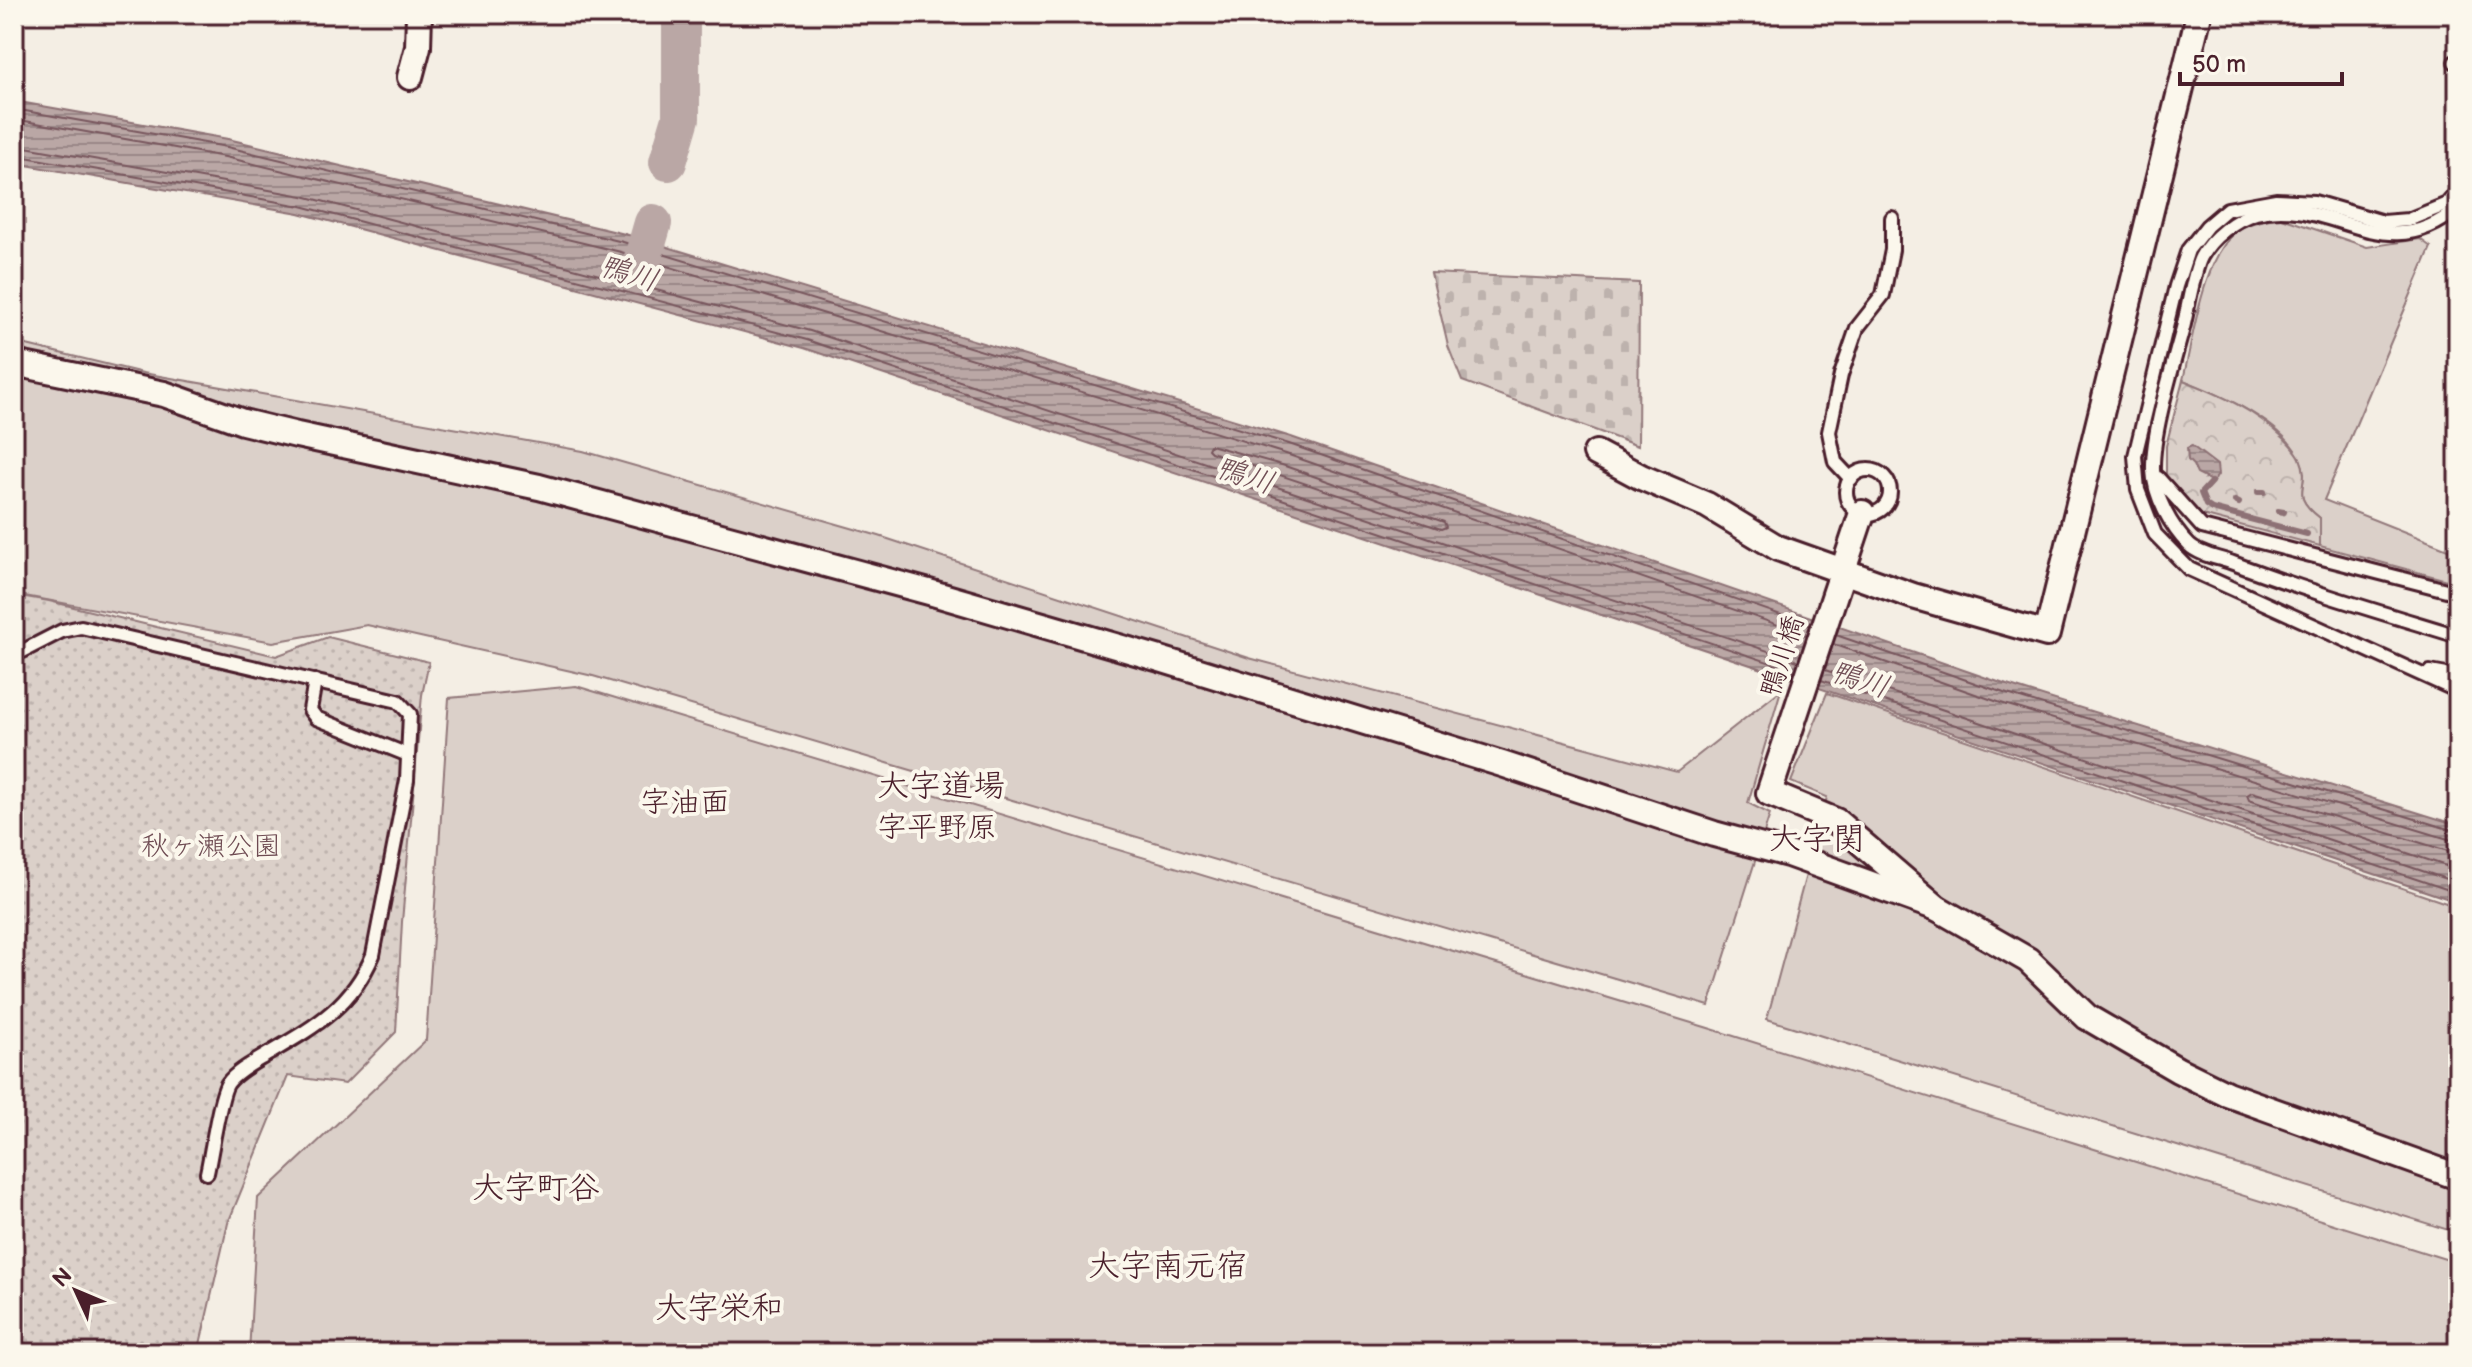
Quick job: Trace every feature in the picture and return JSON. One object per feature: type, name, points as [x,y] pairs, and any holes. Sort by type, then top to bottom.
[{"type":"street","points":[[410,77],[418,47],[419,14]]},
{"type":"street","points":[[1596,453],[1641,477],[1707,505],[1778,548],[1913,596],[2047,634],[2199,14]]},
{"type":"street","points":[[14,363],[164,394],[243,422],[297,435],[539,487],[942,595],[1176,663],[1502,764],[1714,834],[1788,854],[1937,908],[2028,960],[2072,1006],[2087,1017],[2178,1070],[2227,1094],[2458,1177]]},
{"type":"street","name":"鴨川橋","points":[[1860,518],[1769,793],[1836,821],[1937,908]]},
{"type":"lane","points":[[2458,191],[2447,204],[2408,220],[2383,222],[2314,202],[2276,200],[2227,209],[2207,226],[2188,250],[2176,286],[2135,456],[2138,490],[2155,534],[2189,569],[2458,691]]},
{"type":"lane","points":[[2458,208],[2440,223],[2419,231],[2375,233],[2289,210],[2256,213],[2227,227],[2201,257],[2167,392],[2154,452],[2153,473],[2166,516],[2191,547],[2289,584],[2458,636]]},
{"type":"lane","points":[[1851,479],[1835,462],[1829,432],[1841,375],[1857,328],[1883,295],[1892,250],[1892,218]]},
{"type":"lane","points":[[1862,471],[1876,471],[1887,480],[1888,502],[1883,508],[1860,518],[1847,499],[1847,485],[1851,479],[1862,471]]},
{"type":"lane","points":[[2153,473],[2202,527],[2458,593]]},
{"type":"lane","points":[[14,652],[23,651],[62,631],[81,627],[398,701],[410,714],[407,780],[373,955],[362,981],[319,1023],[249,1066],[226,1084],[207,1173]]},
{"type":"lane","points":[[2412,669],[2458,677]]},
{"type":"lane","points":[[315,681],[310,710],[316,718],[408,755]]},
{"type":"green space","points":[[2279,217],[2367,247],[2420,239],[2431,247],[2324,500],[2458,553],[2458,583],[2320,546],[2320,518],[2304,502],[2303,469],[2292,446],[2280,433],[2249,411],[2183,380],[2201,299],[2216,258],[2226,242],[2242,227]]},
{"type":"green space","points":[[1431,273],[1639,283],[1638,446],[1462,381],[1448,346]]},
{"type":"green space","points":[[14,342],[143,373],[583,451],[879,536],[1249,658],[1677,772],[1781,690],[1748,803],[1770,814],[1709,1006],[593,676],[367,625],[273,642],[14,594]]},
{"type":"green space","points":[[2183,380],[2250,412],[2274,429],[2295,450],[2303,468],[2304,502],[2320,518],[2320,546],[2202,515],[2184,507],[2166,478],[2166,446]]},
{"type":"green space","name":"秋ヶ瀬公園","points":[[14,595],[276,656],[328,637],[429,662],[422,695],[402,922],[396,1032],[345,1084],[288,1076],[228,1223],[198,1353],[14,1353]]},
{"type":"green space","points":[[576,686],[1705,1027],[2458,1263],[2458,1353],[249,1353],[258,1198],[426,1040],[449,698]]},
{"type":"green space","points":[[1827,693],[2458,907],[2458,1233],[1767,1019],[1827,797],[1791,782]]},
{"type":"water","name":"鴨川","points":[[14,101],[228,139],[625,234],[1291,437],[2007,685],[2458,825],[2458,902],[804,348],[299,213],[14,163]]},
{"type":"water","points":[[2192,446],[2217,465],[2218,475],[2213,482],[2197,474],[2188,460],[2187,448]]},
{"type":"waterway","points":[[668,162],[681,118],[681,14]]},
{"type":"waterway","name":"鴨川","points":[[638,275],[653,223]]},
{"type":"waterway","points":[[2211,482],[2201,493],[2206,505],[2212,509],[2307,534]]},
{"type":"waterway","points":[[2258,492],[2264,492]]},
{"type":"waterway","points":[[2235,501],[2239,503]]},
{"type":"waterway","points":[[2278,511],[2284,512]]},
{"type":"district","name":"大字道場","points":[[941,785]]},
{"type":"district","name":"字油面","points":[[685,802]]},
{"type":"district","name":"字平野原","points":[[937,827]]},
{"type":"district","name":"大字関","points":[[1817,838]]},
{"type":"district","name":"大字町谷","points":[[536,1187]]},
{"type":"district","name":"大字南元宿","points":[[1168,1265]]},
{"type":"district","name":"大字栄和","points":[[719,1307]]}]
